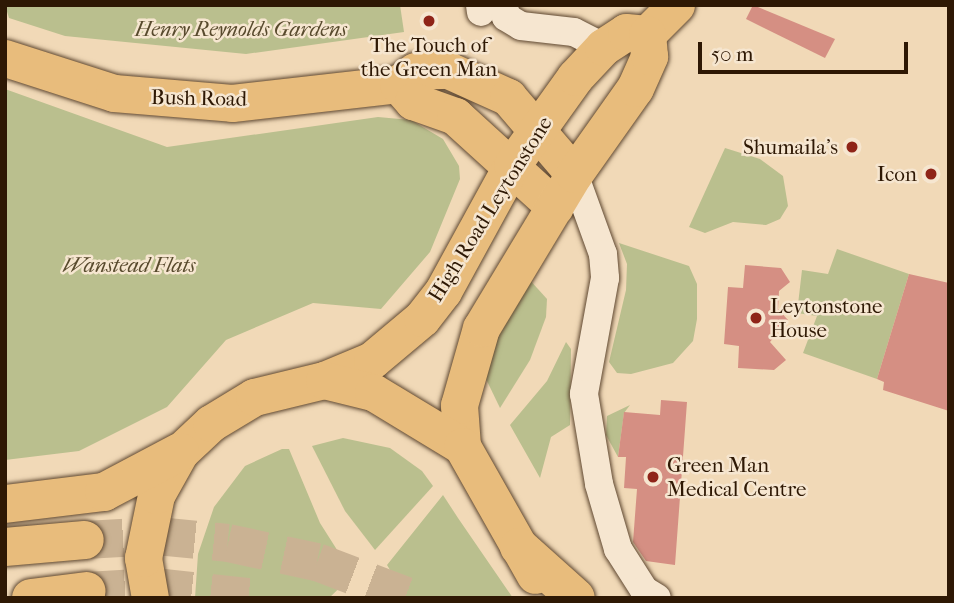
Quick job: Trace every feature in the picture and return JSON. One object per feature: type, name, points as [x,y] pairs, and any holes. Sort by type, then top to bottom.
[{"type":"highway","points":[[5,504],[104,492],[180,452]]},
{"type":"highway","points":[[5,547],[85,540]]},
{"type":"highway","points":[[519,547],[576,598]]},
{"type":"highway","points":[[31,598],[87,591]]},
{"type":"main road","points":[[548,598],[462,446],[459,405],[471,354],[574,174],[635,88],[649,56],[647,34],[676,5]]},
{"type":"main road","name":"High Road Leytonstone","points":[[150,598],[143,558],[156,495],[180,452],[211,423],[254,397],[324,380],[372,360],[422,318],[443,291],[512,166],[538,127],[603,47],[626,32],[647,34]]},
{"type":"main road","name":"Bush Road","points":[[5,58],[99,89],[179,101],[232,103],[398,83],[415,71],[468,75],[508,97],[538,127],[574,174]]},
{"type":"main road","points":[[398,83],[413,101],[455,116],[555,207]]},
{"type":"main road","points":[[324,380],[373,392],[462,446]]},
{"type":"street","points":[[488,7],[521,26],[574,32],[603,47]]},
{"type":"street","points":[[574,174],[598,239],[605,278],[584,394],[598,484],[618,549],[644,590],[657,598]]},
{"type":"street","points":[[555,207],[598,239]]},
{"type":"green space","name":"Henry Reynolds Gardens","points":[[5,5],[400,5],[404,32],[246,54],[65,36],[9,18]]},
{"type":"green space","name":"Wanstead Flats","points":[[5,89],[167,147],[378,117],[411,120],[443,139],[459,166],[460,179],[430,252],[381,309],[313,303],[226,340],[167,407],[79,451],[5,460]]},
{"type":"green space","points":[[725,148],[760,159],[783,176],[788,206],[780,219],[766,225],[733,222],[705,233],[689,227]]},
{"type":"green space","points":[[619,243],[689,266],[697,284],[697,319],[693,341],[673,363],[631,374],[617,373],[609,362],[626,290],[627,264]]},
{"type":"green space","points":[[837,249],[909,274],[877,379],[803,353],[817,316],[797,313],[802,270],[828,274]]},
{"type":"green space","points":[[528,278],[547,299],[546,317],[530,360],[500,408],[486,379],[485,357]]},
{"type":"green space","points":[[566,342],[571,349],[570,425],[551,437],[540,478],[510,425],[547,381]]},
{"type":"green space","points":[[630,405],[624,413],[618,457],[606,435],[607,416]]},
{"type":"green space","points":[[343,438],[390,448],[422,471],[433,486],[375,550],[345,511],[312,446]]},
{"type":"green space","points":[[282,449],[289,449],[320,523],[353,575],[329,598],[195,598],[198,554],[214,507],[245,466]]},
{"type":"green space","points":[[443,495],[513,598],[407,598],[387,565]]},
{"type":"building","points":[[753,5],[835,39],[825,58],[746,19]]},
{"type":"building","name":"Leytonstone House","points":[[745,265],[781,268],[790,282],[779,291],[778,309],[788,320],[770,342],[786,360],[774,370],[738,368],[739,346],[724,344],[728,287],[743,288]]},
{"type":"building","points":[[909,274],[949,283],[949,411],[883,390],[884,382],[877,379]]},
{"type":"building","name":"Green Man Medical Centre","points":[[661,400],[687,402],[675,565],[646,561],[633,542],[637,489],[624,488],[626,457],[618,457],[624,412],[660,415]]},
{"type":"tunnel","points":[[85,540],[157,536],[228,543],[317,562],[412,598]]},
{"type":"tunnel","points":[[87,591],[154,587],[257,598]]},
{"type":"place","name":"The Touch of the Green Man","points":[[429,21]]},
{"type":"place","name":"Shumaila's","points":[[852,147]]},
{"type":"place","name":"Icon","points":[[931,174]]},
{"type":"place","name":"Leytonstone House","points":[[756,318]]},
{"type":"place","name":"Green Man Medical Centre","points":[[653,477]]}]
